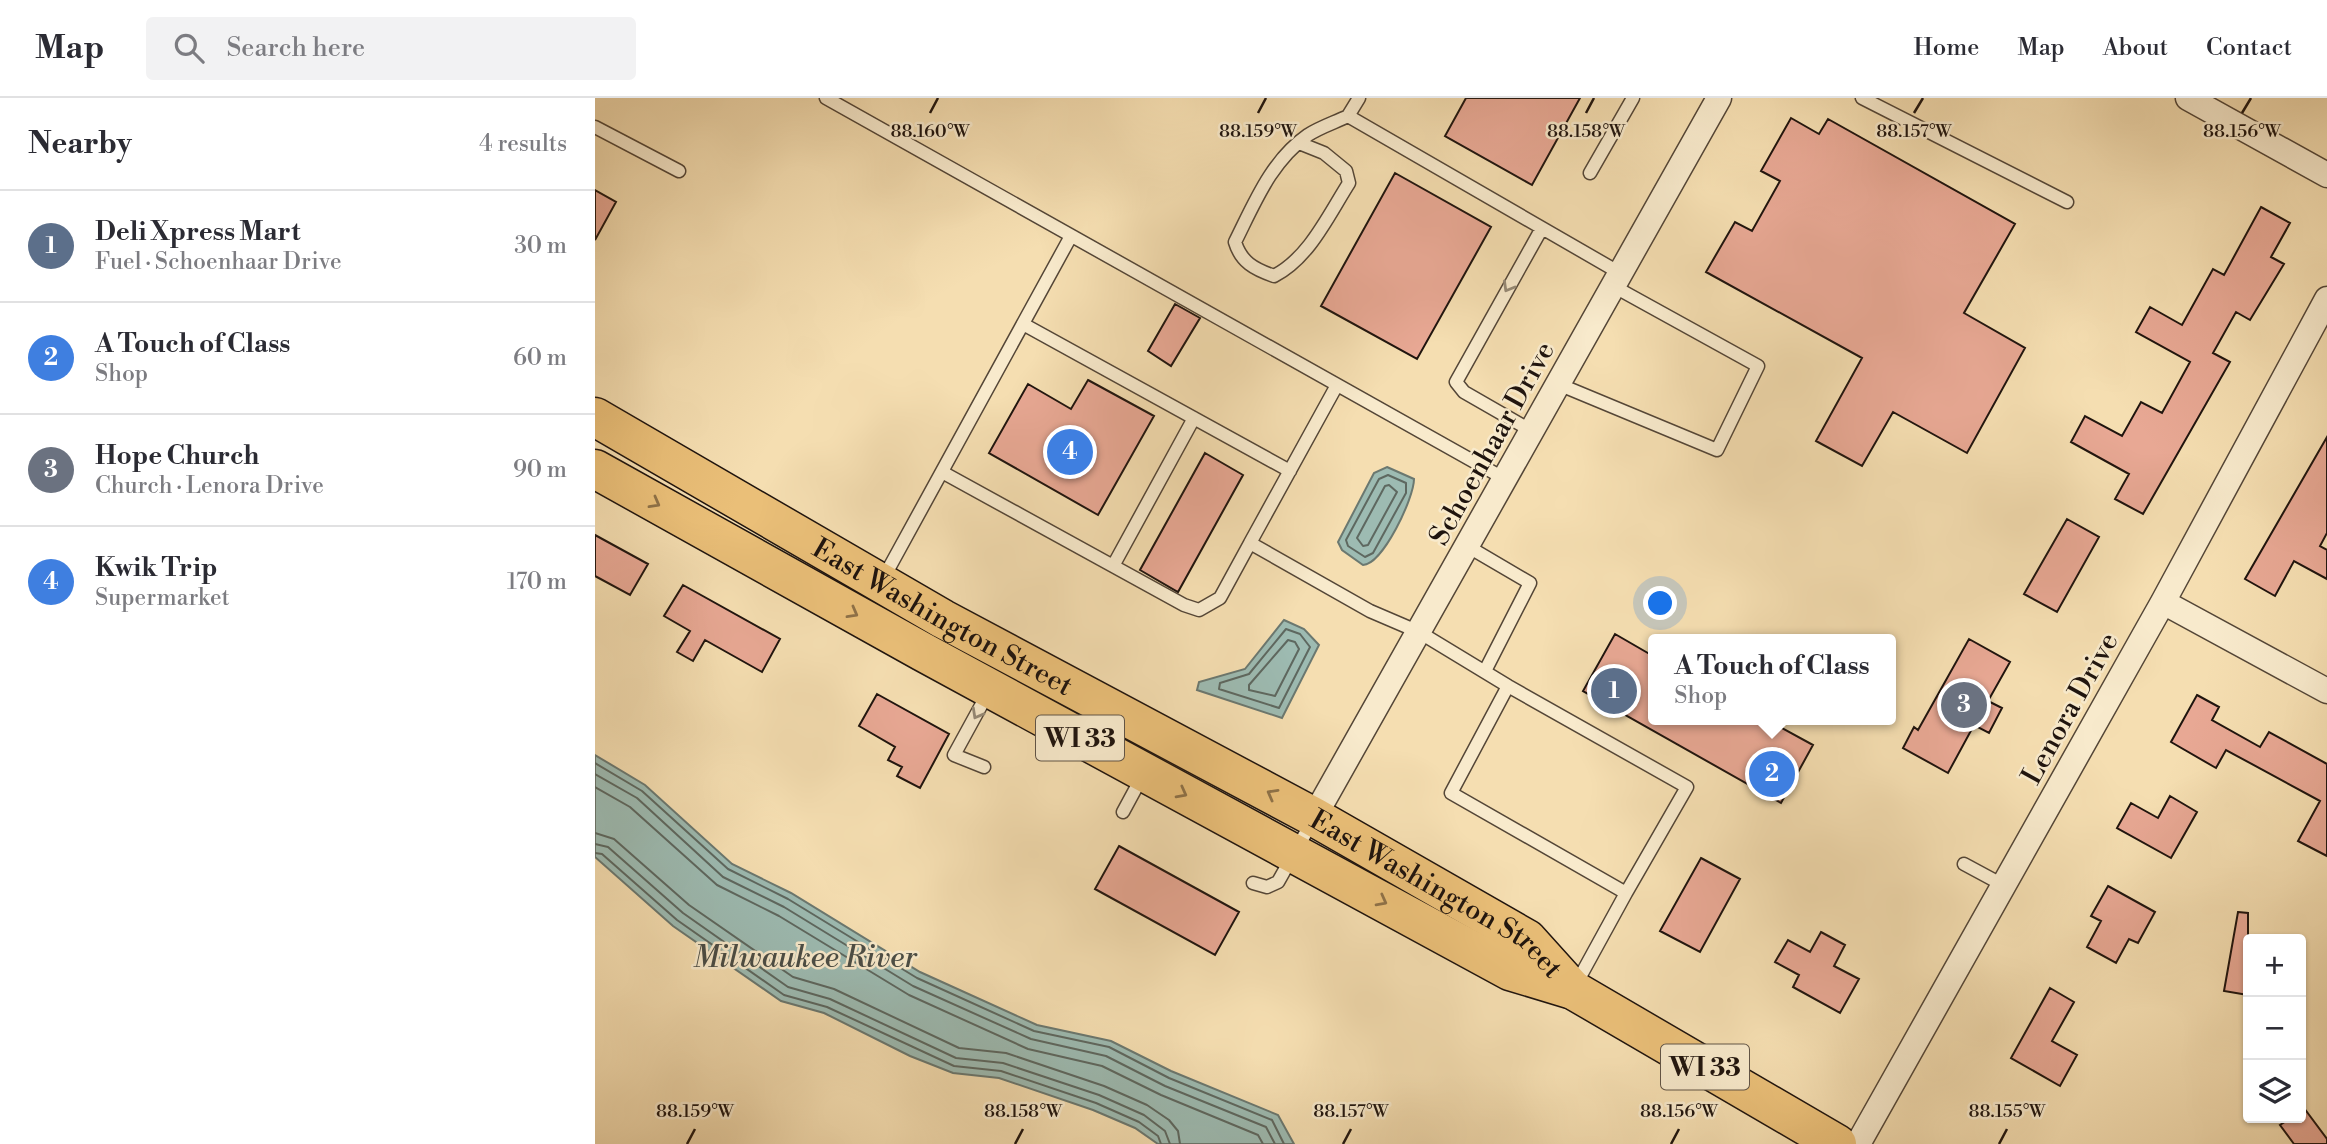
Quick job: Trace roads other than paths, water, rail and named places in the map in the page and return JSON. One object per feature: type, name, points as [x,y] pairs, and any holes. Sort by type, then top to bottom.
[{"type":"main road","name":"East Washington Street","points":[[595,417],[763,538],[1000,671],[1155,754],[1314,817],[1527,939],[1573,990]]},
{"type":"main road","name":"East Washington Street","points":[[595,469],[763,538],[882,582],[1000,671]]},
{"type":"main road","name":"East Washington Street","points":[[1155,754],[1294,854],[1510,971],[1573,990],[1837,1144]]},
{"type":"street","name":"Schoenhaar Drive","points":[[1314,817],[1719,98]]},
{"type":"street","points":[[2188,98],[2327,176]]},
{"type":"street","name":"Lenora Drive","points":[[1858,1144],[2163,602],[2327,299]]},
{"type":"street","points":[[2163,602],[2327,691]]},
{"type":"lane","points":[[826,98],[1505,479]]},
{"type":"lane","points":[[1299,143],[1324,153],[1346,171],[1349,183],[1311,244],[1286,270],[1274,276],[1254,269],[1239,255],[1235,242],[1275,165],[1299,143],[1310,134],[1348,117],[1359,98]]},
{"type":"lane","points":[[1590,173],[1633,98]]},
{"type":"lane","points":[[1862,98],[2067,202]]},
{"type":"lane","points":[[1348,117],[1542,228],[1617,279],[1758,366],[1717,450],[1558,384]]},
{"type":"lane","points":[[595,127],[680,171]]},
{"type":"lane","points":[[1532,431],[1464,393],[1456,382],[1542,228]]},
{"type":"lane","points":[[882,582],[1071,236]]},
{"type":"lane","points":[[1023,324],[1290,471]]},
{"type":"lane","points":[[942,472],[1184,605],[1199,610],[1220,598],[1337,385]]},
{"type":"lane","points":[[1112,566],[1194,418]]},
{"type":"lane","points":[[1250,543],[1370,611],[1419,632],[1508,686],[1687,787],[1573,990]]},
{"type":"lane","points":[[1467,546],[1530,583],[1485,671]]},
{"type":"lane","points":[[983,767],[954,755],[1000,671]]},
{"type":"lane","points":[[1508,686],[1451,793],[1626,893]]},
{"type":"lane","points":[[1123,812],[1155,754]]},
{"type":"lane","points":[[1253,883],[1267,887],[1278,882],[1314,817]]},
{"type":"lane","points":[[1964,864],[2003,885]]},
{"type":"water","points":[[1387,467],[1414,479],[1413,488],[1388,542],[1371,562],[1363,565],[1342,550],[1338,542],[1374,473]]},
{"type":"water","points":[[1284,620],[1304,629],[1319,645],[1282,718],[1197,690],[1199,682],[1245,669]]},
{"type":"water","name":"Milwaukee River","points":[[595,755],[645,785],[732,864],[791,893],[920,972],[1037,1025],[1111,1041],[1171,1071],[1278,1115],[1294,1144],[1158,1144],[1135,1128],[1093,1110],[999,1078],[953,1073],[910,1056],[824,1013],[781,1001],[673,926],[595,857]]},
{"type":"place","name":"Kwik Trip","points":[[1070,452]]},
{"type":"place","name":"Deli Xpress Mart","points":[[1614,691]]},
{"type":"place","name":"Hope Church","points":[[1964,705]]},
{"type":"place","name":"A Touch of Class","points":[[1772,774]]}]
